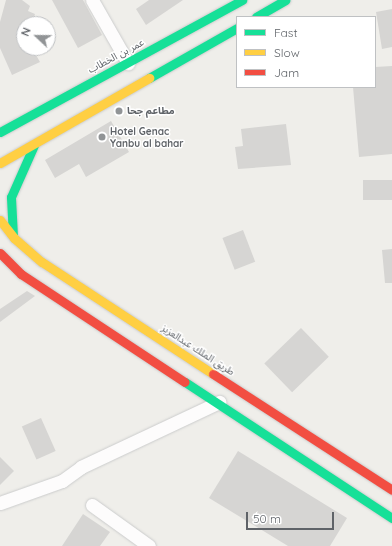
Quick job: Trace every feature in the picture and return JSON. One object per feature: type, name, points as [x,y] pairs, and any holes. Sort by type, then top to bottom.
[{"type":"main road","name":"عمر بن الخطاب","points":[[0,132],[242,0]]},
{"type":"main road","points":[[258,16],[286,0]]},
{"type":"main road","points":[[0,163],[236,29]]},
{"type":"main road","points":[[0,127],[16,123]]},
{"type":"main road","points":[[14,238],[11,197],[34,145]]},
{"type":"main road","name":"طريق الملك عبدالعزيز","points":[[0,220],[14,238],[42,262],[392,490]]},
{"type":"main road","points":[[2,257],[21,274],[219,402],[392,518]]},
{"type":"street","points":[[92,0],[128,63]]},
{"type":"street","points":[[0,503],[62,481],[81,467],[219,402]]},
{"type":"street","points":[[92,505],[149,546]]},
{"type":"building","points":[[6,0],[22,0],[30,6],[28,11],[35,14],[34,16],[16,16],[16,56],[37,56],[40,62],[12,75],[0,48],[0,22]]},
{"type":"building","points":[[52,0],[83,0],[102,35],[78,48]]},
{"type":"building","points":[[149,0],[183,0],[146,25],[136,9]]},
{"type":"building","points":[[392,9],[392,47],[382,49],[376,12]]},
{"type":"building","points":[[392,66],[392,154],[359,157],[353,88],[376,88],[376,67]]},
{"type":"building","name":"Hotel Genac Yanbu al bahar","points":[[111,121],[129,152],[86,177],[79,164],[55,178],[45,160]]},
{"type":"building","points":[[286,124],[291,165],[238,169],[235,147],[243,146],[241,129]]},
{"type":"building","points":[[363,180],[392,180],[392,200],[363,200]]},
{"type":"building","points":[[243,230],[255,262],[235,270],[222,238]]},
{"type":"building","points":[[392,249],[392,283],[385,283],[382,250]]},
{"type":"building","points":[[27,291],[35,296],[0,322],[0,309]]},
{"type":"building","points":[[301,328],[329,357],[292,392],[264,363]]},
{"type":"building","points":[[41,418],[56,451],[36,459],[22,427]]},
{"type":"building","points":[[238,451],[347,518],[330,546],[288,546],[209,498]]},
{"type":"building","points":[[0,457],[14,471],[0,485]]},
{"type":"building","points":[[83,514],[110,532],[100,546],[62,546]]},
{"type":"traffic: fast","points":[[0,132],[242,0]]},
{"type":"traffic: fast","points":[[258,16],[286,0]]},
{"type":"traffic: fast","points":[[149,78],[236,29]]},
{"type":"traffic: fast","points":[[13,236],[11,197],[34,145]]},
{"type":"traffic: fast","points":[[185,382],[392,518]]},
{"type":"traffic: slow","points":[[0,163],[149,78]]},
{"type":"traffic: slow","points":[[0,220],[14,238],[42,262],[213,374]]},
{"type":"traffic: jam","points":[[0,253],[21,274],[185,382]]},
{"type":"traffic: jam","points":[[213,374],[392,490]]},
{"type":"place","name":"مطاعم جحا","points":[[119,111]]},
{"type":"place","name":"Hotel Genac Yanbu al bahar","points":[[102,137]]}]
